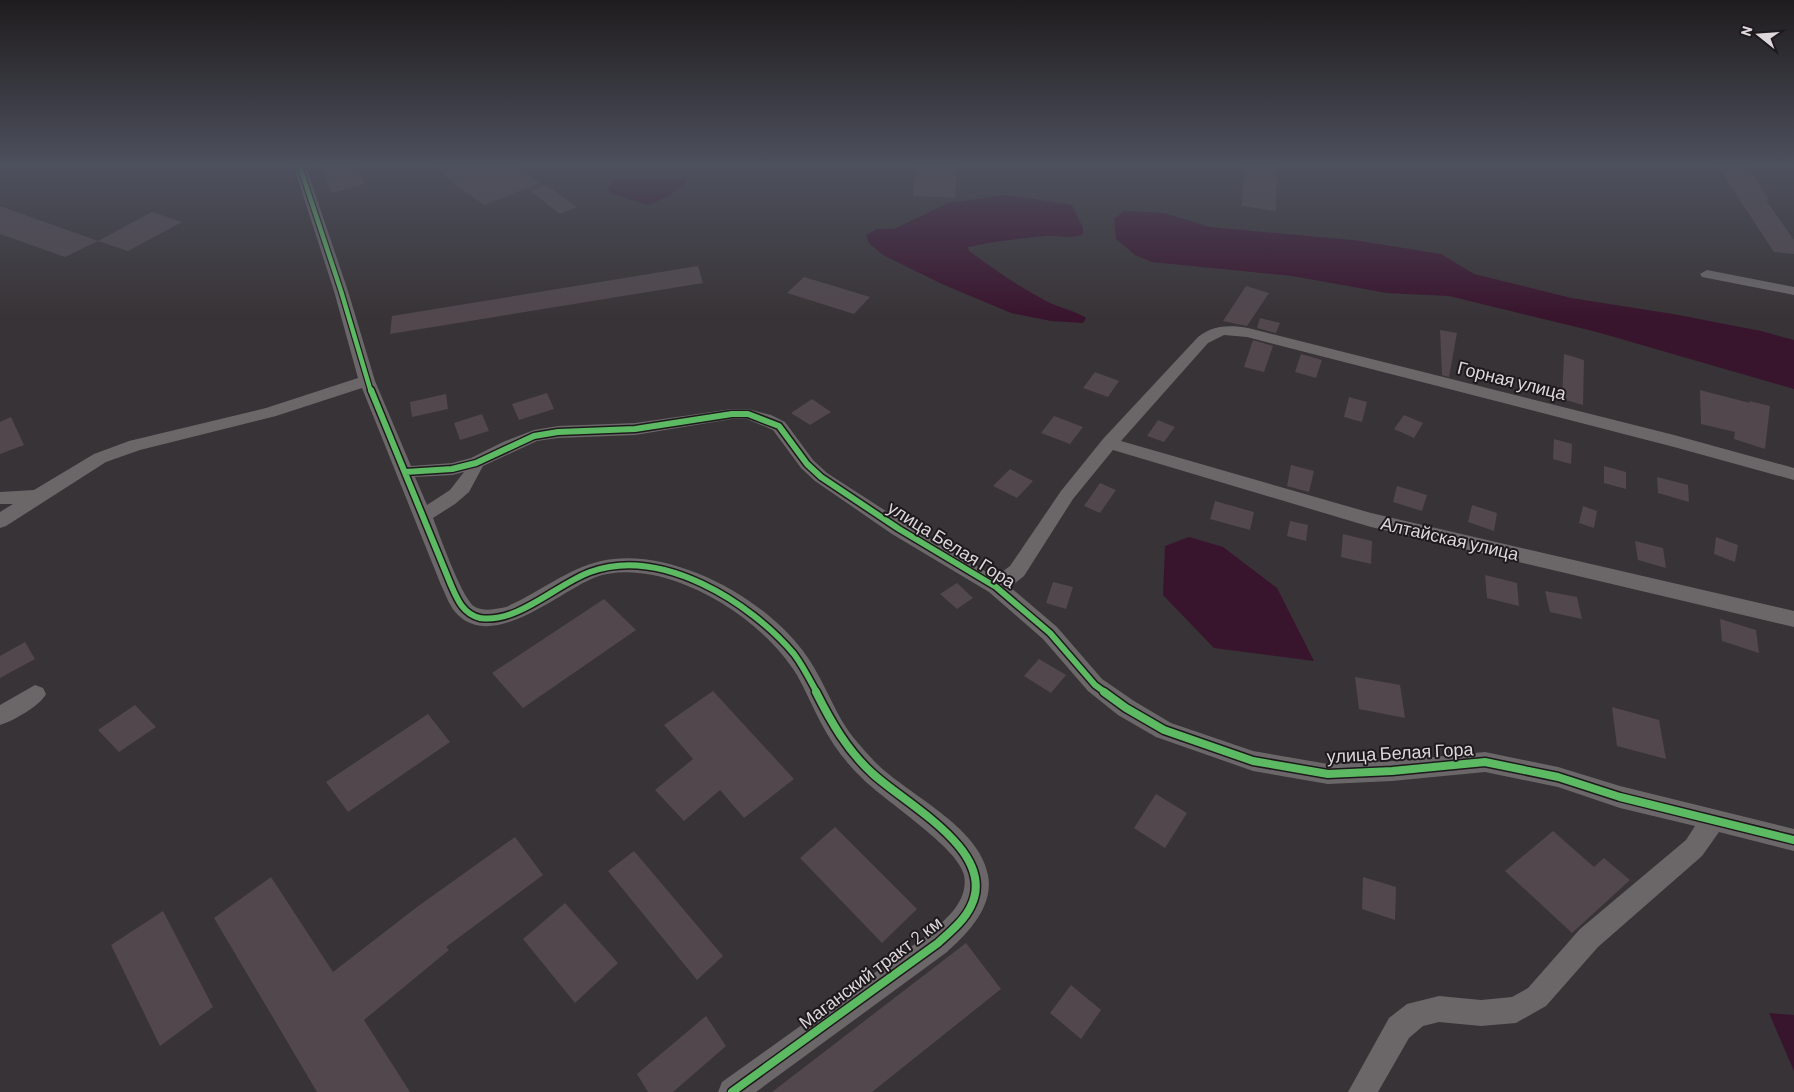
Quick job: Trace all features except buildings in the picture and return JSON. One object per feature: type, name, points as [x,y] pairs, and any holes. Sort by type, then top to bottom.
[{"type":"street","name":"Маганский тракт 2 км","points":[[315,215],[367,381],[451,584],[464,610],[474,617],[499,617],[516,612],[573,579],[590,571],[613,566],[637,566],[658,569],[683,576],[724,595],[774,631],[804,668],[828,720],[852,753],[875,776],[938,826],[965,855],[976,874],[975,895],[966,917],[938,943],[732,1092]]},
{"type":"street","points":[[1707,274],[1794,291]]},
{"type":"street","points":[[996,587],[1017,571],[1067,495],[1109,444],[1202,340],[1211,333],[1220,330]]},
{"type":"street","name":"Горная улица","points":[[1220,330],[1248,333],[1674,441],[1794,474]]},
{"type":"street","points":[[0,522],[100,458],[135,445],[270,412],[367,381]]},
{"type":"street","name":"улица Белая Гора","points":[[404,472],[452,470],[476,463],[534,436],[558,432],[635,428],[716,415],[748,414],[766,419],[779,426],[807,464],[835,488],[996,587],[1050,633],[1095,684],[1126,708],[1164,730],[1253,761],[1328,774],[1392,771],[1485,762],[1558,777],[1620,797],[1794,840]]},
{"type":"street","name":"Алтайская улица","points":[[1109,444],[1371,520],[1794,619]]},
{"type":"street","points":[[424,515],[445,504],[462,490],[472,477],[476,463]]},
{"type":"street","points":[[0,498],[38,496]]},
{"type":"street","points":[[0,716],[35,694]]},
{"type":"street","points":[[1362,1092],[1399,1028],[1417,1014],[1438,1010],[1481,1013],[1516,1010],[1537,997],[1589,938],[1694,848],[1713,821]]},
{"type":"shaded area","points":[[923,215],[1077,215],[1083,228],[1083,234],[1079,236],[1045,236],[968,247],[969,251],[1036,296],[1086,318],[1083,323],[1051,321],[1011,313],[942,284],[883,255],[869,243],[866,235],[877,229],[894,229]]},
{"type":"shaded area","points":[[1119,215],[1170,215],[1210,227],[1353,240],[1441,254],[1474,274],[1571,298],[1673,314],[1761,331],[1794,340],[1794,389],[1597,332],[1449,296],[1387,293],[1292,276],[1152,262],[1135,255],[1116,239],[1114,219]]},
{"type":"shaded area","points":[[1189,537],[1223,547],[1277,588],[1314,661],[1214,648],[1163,595],[1165,546]]},
{"type":"shaded area","points":[[1769,1013],[1794,1015],[1794,1071]]},
{"type":"cycle path","points":[[316,215],[341,291],[367,381],[451,585],[459,602],[466,611],[479,618],[494,618],[528,606],[589,572],[611,567],[646,567],[697,581],[750,613],[782,641],[805,670],[828,717],[849,749],[873,774],[948,835],[971,862],[976,875],[975,896],[966,914],[953,929],[938,943],[732,1092]]},
{"type":"cycle path","points":[[405,472],[452,469],[476,463],[534,436],[558,432],[635,429],[732,414],[748,414],[779,426],[807,464],[821,477],[899,529],[996,587],[1050,633],[1095,685],[1126,708],[1164,730],[1253,761],[1328,774],[1392,771],[1485,762],[1558,777],[1620,797],[1794,840]]}]
